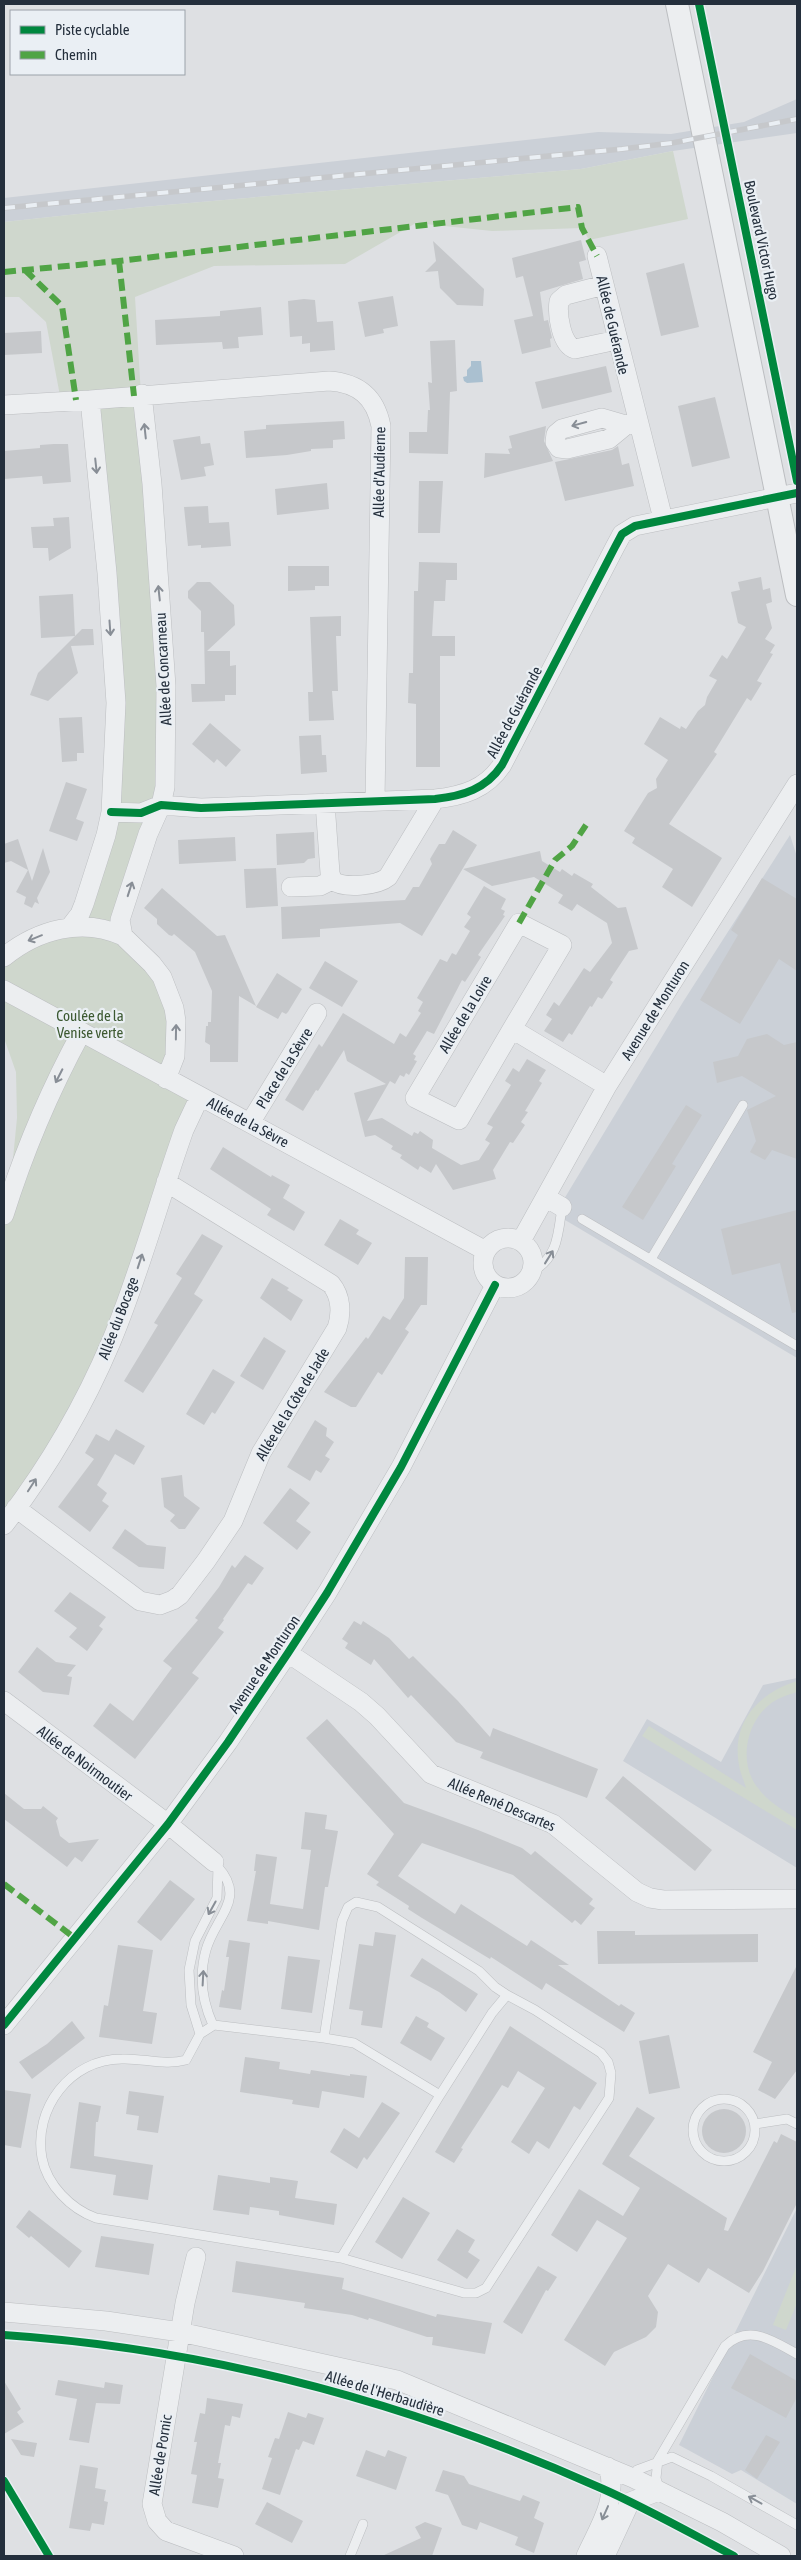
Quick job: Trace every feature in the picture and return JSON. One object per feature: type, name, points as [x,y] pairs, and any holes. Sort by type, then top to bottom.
[{"type":"street","points":[[677,4],[787,495],[797,595]]},
{"type":"street","name":"Allée de Guérande","points":[[597,256],[617,340],[632,423],[663,519]]},
{"type":"street","points":[[604,285],[566,296],[559,301],[558,312],[564,340],[567,345],[575,350],[617,340]]},
{"type":"street","name":"Allée d'Audierne","points":[[4,404],[90,400],[142,394],[329,381],[356,387],[371,398],[376,407],[380,426],[375,801]]},
{"type":"street","name":"Allée de Concarneau","points":[[123,936],[120,928],[122,912],[148,834],[161,805],[165,787],[166,686],[152,484],[142,394]]},
{"type":"street","points":[[70,927],[80,914],[84,904],[106,835],[111,812],[116,703],[107,573],[90,400]]},
{"type":"street","name":"Allée de Guérande","points":[[111,812],[141,813],[161,805],[200,808],[435,799],[466,794],[495,775],[529,715],[622,534],[634,526],[663,519],[787,495]]},
{"type":"street","name":"Avenue de Monturon","points":[[521,1242],[554,1202],[607,1086],[797,784]]},
{"type":"street","points":[[332,880],[341,884],[357,884],[380,882],[388,877],[435,799]]},
{"type":"street","points":[[325,803],[332,880]]},
{"type":"street","points":[[292,887],[320,886],[332,880]]},
{"type":"street","name":"Allée de la Loire","points":[[519,923],[562,945],[512,1030],[459,1120],[415,1098],[519,923]]},
{"type":"street","points":[[4,957],[28,940],[70,927],[97,926],[123,936],[152,964],[162,977],[174,1008],[176,1022],[175,1056],[166,1078]]},
{"type":"street","name":"Allée de la Sèvre","points":[[5,992],[486,1251]]},
{"type":"street","name":"Place de la Sèvre","points":[[250,1123],[317,1013]]},
{"type":"street","points":[[512,1030],[607,1086]]},
{"type":"street","points":[[5,1206],[46,1102],[81,1033]]},
{"type":"street","name":"Allée du Bocage","points":[[4,1525],[56,1448],[86,1395],[108,1348],[131,1289],[191,1112],[200,1096]]},
{"type":"street","name":"Allée de la Côte de Jade","points":[[16,1508],[140,1601],[160,1605],[173,1600],[186,1588],[233,1521],[261,1453],[337,1328],[340,1314],[339,1299],[331,1284],[166,1182]]},
{"type":"street","points":[[506,1238],[521,1242],[532,1255],[532,1272],[525,1282],[518,1286],[508,1288],[495,1285],[488,1278],[483,1268],[486,1251],[497,1240],[506,1238]]},
{"type":"street","name":"Avenue de Monturon","points":[[6,2017],[168,1824],[228,1742],[288,1653],[327,1593],[401,1467],[495,1285]]},
{"type":"street","name":"Allée René Descartes","points":[[288,1653],[367,1707],[431,1774],[554,1824],[643,1895],[663,1900],[797,1899]]},
{"type":"street","name":"Allée de Noirmoutier","points":[[4,1701],[168,1824],[216,1865]]},
{"type":"street","name":"Allée de Pornic","points":[[198,2247],[180,2332],[152,2496],[153,2511],[157,2521],[166,2531],[234,2556]]},
{"type":"street","name":"Allée de l'Herbaudière","points":[[4,2312],[106,2321],[180,2332],[397,2380],[633,2478],[722,2522],[781,2556]]},
{"type":"street","points":[[586,2556],[611,2500],[613,2486],[608,2467]]},
{"type":"street","points":[[605,2556],[630,2502],[659,2490]]},
{"type":"lane","points":[[651,1259],[743,1105]]},
{"type":"lane","points":[[532,1272],[550,1258],[558,1236],[554,1202]]},
{"type":"lane","points":[[582,1219],[797,1346]]},
{"type":"lane","points":[[213,2025],[203,1997],[204,1962],[213,1932],[231,1896],[229,1882],[216,1865]]},
{"type":"lane","points":[[200,2034],[191,2005],[190,1970],[195,1941],[217,1898],[216,1865]]},
{"type":"lane","points":[[324,2038],[342,1921],[348,1907],[356,1902],[368,1903],[386,1912],[479,1970],[495,1987],[535,2010],[606,2057],[612,2079],[609,2098],[490,2284],[482,2292],[461,2293],[341,2258],[198,2247],[96,2218],[85,2214],[65,2198],[52,2181],[43,2163],[43,2123],[48,2107],[59,2089],[74,2075],[91,2065],[114,2059],[161,2063],[186,2060],[200,2034],[213,2025],[354,2043],[440,2095]]},
{"type":"lane","points":[[341,2258],[440,2095],[492,2013],[507,1995]]},
{"type":"lane","points":[[722,2099],[739,2103],[752,2116],[754,2124],[755,2133],[748,2150],[734,2160],[716,2161],[708,2158],[696,2145],[693,2136],[694,2118],[699,2111],[713,2100],[722,2099]]},
{"type":"lane","points":[[754,2124],[787,2119],[797,2124]]},
{"type":"lane","points":[[659,2490],[656,2478],[658,2460],[728,2343],[740,2336],[756,2334],[797,2354]]},
{"type":"lane","points":[[633,2478],[637,2470],[658,2460],[672,2457],[712,2476],[797,2525]]},
{"type":"lane","points":[[350,2556],[363,2524]]},
{"type":"shaded area","points":[[797,99],[797,133],[673,151],[581,169],[143,207],[4,222],[4,198],[598,132],[671,134],[744,122]]},
{"type":"shaded area","points":[[790,835],[797,857],[797,1358],[555,1214],[683,1002]]},
{"type":"shaded area","points":[[797,1678],[797,1868],[623,1761],[647,1719],[721,1762],[763,1685]]},
{"type":"shaded area","points":[[797,2208],[797,2504],[741,2470],[732,2474],[679,2445]]},
{"type":"green space","name":"Coulée de la Venise verte","points":[[673,151],[688,219],[589,240],[582,228],[492,231],[416,223],[345,264],[214,266],[135,297],[165,787],[120,920],[170,994],[166,1079],[200,1096],[111,1341],[4,1525],[4,1215],[9,1199],[17,1118],[16,1072],[4,1038],[4,968],[18,954],[67,934],[106,835],[116,703],[90,401],[61,401],[46,322],[19,297],[4,297],[4,222],[143,207],[581,169]]},
{"type":"green space","points":[[797,1681],[797,1692],[775,1700],[761,1713],[755,1722],[747,1744],[747,1756],[748,1767],[758,1788],[771,1802],[797,1819],[797,1830],[642,1736],[649,1726],[746,1788],[740,1768],[738,1750],[739,1735],[744,1723],[751,1711],[771,1693]]},
{"type":"green space","points":[[797,2265],[797,2303],[786,2330],[773,2325]]},
{"type":"water","points":[[471,361],[481,361],[483,382],[467,383],[464,381],[463,377],[467,376],[467,370],[471,366]]},
{"type":"building","points":[[581,240],[586,260],[579,262],[583,279],[540,292],[544,321],[548,320],[552,338],[550,339],[551,347],[522,354],[514,320],[533,316],[523,276],[516,278],[512,258]]},
{"type":"building","points":[[433,241],[484,289],[483,306],[457,305],[440,288],[438,271],[425,272],[436,261]]},
{"type":"building","points":[[684,263],[699,327],[661,336],[646,273]]},
{"type":"building","points":[[393,296],[398,326],[383,329],[384,333],[365,337],[358,302]]},
{"type":"building","points":[[315,300],[317,322],[333,321],[335,350],[310,352],[310,343],[302,344],[302,336],[290,337],[288,301]]},
{"type":"building","points":[[261,307],[263,335],[238,337],[239,348],[223,349],[222,342],[156,345],[155,320],[220,316],[220,311]]},
{"type":"building","points":[[41,331],[42,353],[4,355],[4,333]]},
{"type":"building","points":[[455,340],[457,391],[450,392],[448,454],[409,453],[409,432],[427,432],[428,410],[430,410],[428,382],[432,383],[430,341]]},
{"type":"building","points":[[606,366],[612,392],[542,409],[535,382]]},
{"type":"building","points":[[715,397],[730,458],[692,467],[678,406]]},
{"type":"building","points":[[344,421],[345,439],[333,440],[333,448],[311,449],[311,451],[287,455],[246,458],[244,431],[266,429],[266,425]]},
{"type":"building","points":[[546,426],[544,441],[553,461],[484,478],[485,453],[510,454],[508,449],[512,448],[509,436]]},
{"type":"building","points":[[200,436],[201,444],[210,443],[214,465],[204,467],[206,476],[181,480],[173,440]]},
{"type":"building","points":[[68,444],[71,482],[43,484],[42,476],[4,479],[4,451],[40,448],[40,445]]},
{"type":"building","points":[[618,446],[622,465],[629,463],[634,486],[565,501],[555,462],[612,450]]},
{"type":"building","points":[[419,481],[443,481],[440,533],[418,533]]},
{"type":"building","points":[[327,483],[329,509],[277,515],[275,489]]},
{"type":"building","points":[[208,506],[209,523],[229,522],[231,546],[201,548],[201,545],[188,546],[184,507]]},
{"type":"building","points":[[69,517],[71,548],[49,561],[48,548],[33,548],[31,527],[54,526],[53,518]]},
{"type":"building","points":[[419,562],[457,563],[457,580],[446,580],[445,601],[434,601],[432,636],[455,636],[455,656],[440,656],[440,767],[416,767],[416,704],[408,703],[409,673],[413,673],[414,591],[418,591]]},
{"type":"building","points":[[288,566],[329,566],[329,586],[315,586],[315,590],[288,591]]},
{"type":"building","points":[[761,577],[763,590],[770,588],[772,602],[766,604],[772,628],[765,639],[775,645],[770,653],[773,654],[757,681],[762,683],[751,701],[747,698],[714,752],[717,754],[669,824],[722,858],[692,907],[662,887],[673,869],[632,843],[635,838],[624,831],[648,793],[657,788],[656,779],[668,760],[644,744],[660,717],[680,729],[681,726],[686,729],[698,711],[705,705],[707,697],[717,680],[709,676],[722,655],[727,659],[746,627],[738,623],[731,592],[740,590],[738,582]]},
{"type":"building","points":[[197,582],[210,582],[234,605],[235,625],[207,651],[230,651],[230,666],[236,665],[236,695],[225,695],[225,701],[192,702],[191,684],[205,684],[204,632],[201,632],[201,611],[188,598],[188,591]]},
{"type":"building","points":[[73,594],[75,636],[41,638],[39,596]]},
{"type":"building","points":[[341,616],[341,636],[336,636],[338,691],[332,691],[334,720],[309,721],[308,692],[313,692],[310,617]]},
{"type":"building","points":[[82,629],[93,629],[94,645],[71,646],[78,673],[48,701],[30,695],[38,673]]},
{"type":"building","points":[[82,717],[84,753],[77,753],[77,761],[62,762],[59,718]]},
{"type":"building","points":[[210,723],[241,750],[226,767],[217,759],[214,763],[192,744]]},
{"type":"building","points":[[321,735],[322,755],[326,755],[327,772],[301,774],[299,736]]},
{"type":"building","points":[[66,782],[87,789],[76,819],[84,822],[77,841],[49,831]]},
{"type":"building","points":[[453,830],[477,845],[422,936],[400,923],[320,929],[320,937],[282,939],[281,907],[405,900],[413,887],[419,887],[432,864],[430,859],[439,844],[445,844]]},
{"type":"building","points":[[314,832],[315,858],[308,859],[304,863],[277,865],[276,834]]},
{"type":"building","points":[[235,837],[236,861],[179,864],[178,840]]},
{"type":"building","points":[[18,839],[32,881],[43,848],[50,872],[37,898],[39,904],[35,902],[32,908],[24,904],[26,897],[16,892],[28,870],[11,861],[4,863],[4,844]]},
{"type":"building","points":[[540,851],[542,861],[560,872],[562,869],[572,876],[574,873],[593,884],[591,887],[618,908],[626,907],[638,949],[629,951],[610,980],[613,982],[602,999],[598,997],[592,1007],[590,1006],[572,1035],[569,1033],[563,1042],[544,1031],[552,1019],[546,1015],[554,1002],[559,1006],[584,968],[590,972],[612,943],[607,923],[577,904],[572,911],[558,903],[563,895],[534,877],[492,886],[463,869]]},
{"type":"building","points":[[276,868],[278,906],[246,908],[244,869]]},
{"type":"building","points":[[762,878],[797,899],[797,971],[779,959],[740,1024],[700,1000],[738,935],[731,930]]},
{"type":"building","points":[[484,886],[506,899],[501,909],[505,911],[503,915],[505,916],[478,955],[481,957],[465,982],[462,980],[434,1034],[427,1031],[413,1054],[416,1056],[414,1060],[417,1061],[409,1075],[406,1073],[404,1077],[400,1075],[395,1084],[390,1081],[367,1121],[382,1118],[412,1136],[414,1132],[418,1134],[420,1131],[433,1140],[432,1148],[461,1165],[479,1160],[490,1143],[485,1140],[493,1127],[487,1124],[511,1085],[505,1081],[513,1068],[519,1072],[527,1059],[546,1070],[539,1081],[542,1083],[525,1111],[528,1112],[521,1122],[525,1125],[513,1143],[510,1142],[493,1170],[496,1179],[453,1190],[436,1164],[431,1173],[420,1166],[418,1170],[400,1158],[402,1155],[391,1149],[393,1146],[375,1135],[365,1137],[354,1093],[386,1084],[347,1061],[344,1050],[303,1111],[285,1100],[319,1044],[322,1047],[343,1013],[394,1044],[400,1033],[406,1037],[421,1013],[418,1011],[423,1002],[417,998],[440,959],[447,962],[452,953],[456,955],[470,931],[464,927],[471,917],[467,914]]},
{"type":"building","points":[[162,888],[217,936],[225,935],[256,1006],[239,996],[238,1062],[210,1062],[210,1045],[205,1042],[206,1026],[208,1026],[208,1022],[211,1022],[212,991],[195,952],[174,934],[172,936],[169,935],[157,924],[157,919],[144,908]]},
{"type":"building","points":[[325,961],[358,981],[342,1007],[309,988]]},
{"type":"building","points":[[277,973],[302,989],[288,1012],[286,1014],[282,1012],[278,1019],[256,1007]]},
{"type":"building","points":[[767,1034],[784,1045],[797,1042],[797,1159],[772,1150],[765,1160],[750,1152],[756,1141],[747,1110],[776,1096],[742,1076],[717,1083],[713,1062],[738,1056],[747,1039]]},
{"type":"building","points":[[686,1105],[702,1115],[672,1164],[676,1166],[643,1220],[622,1207]]},
{"type":"building","points":[[223,1147],[271,1177],[272,1175],[290,1185],[283,1198],[305,1212],[294,1231],[267,1215],[271,1209],[210,1169]]},
{"type":"building","points":[[797,1210],[797,1312],[792,1313],[780,1263],[732,1275],[721,1229]]},
{"type":"building","points":[[340,1219],[359,1230],[356,1234],[372,1243],[358,1265],[324,1245]]},
{"type":"building","points":[[202,1234],[223,1246],[194,1294],[203,1300],[143,1393],[124,1381],[158,1325],[154,1323],[182,1278],[176,1274]]},
{"type":"building","points":[[405,1257],[428,1257],[427,1305],[421,1305],[405,1329],[409,1332],[382,1375],[378,1372],[356,1407],[351,1407],[324,1392],[366,1337],[368,1339],[383,1316],[390,1320],[404,1298]]},
{"type":"building","points":[[272,1278],[289,1288],[287,1290],[303,1300],[291,1321],[260,1298]]},
{"type":"building","points":[[264,1337],[286,1351],[263,1390],[240,1376]]},
{"type":"building","points":[[213,1369],[235,1382],[215,1414],[212,1412],[204,1425],[186,1414]]},
{"type":"building","points":[[315,1420],[327,1428],[326,1436],[334,1442],[325,1456],[330,1459],[321,1473],[316,1470],[310,1481],[287,1467]]},
{"type":"building","points":[[116,1429],[145,1446],[134,1465],[115,1454],[97,1485],[107,1493],[102,1501],[109,1506],[90,1532],[58,1507],[94,1459],[85,1453],[96,1434],[109,1441]]},
{"type":"building","points":[[182,1475],[184,1496],[200,1508],[185,1529],[179,1529],[170,1521],[175,1515],[164,1507],[161,1478]]},
{"type":"building","points":[[290,1488],[310,1503],[296,1521],[311,1532],[297,1550],[263,1523]]},
{"type":"building","points":[[125,1529],[147,1545],[166,1547],[164,1569],[139,1567],[112,1548]]},
{"type":"building","points":[[245,1555],[264,1568],[252,1585],[248,1583],[223,1619],[218,1628],[224,1632],[192,1673],[199,1678],[135,1759],[93,1726],[110,1703],[133,1721],[172,1668],[163,1661],[198,1620],[195,1618],[219,1587],[232,1565],[235,1568]]},
{"type":"building","points":[[70,1592],[106,1617],[99,1626],[103,1629],[87,1651],[69,1637],[77,1628],[54,1611]]},
{"type":"building","points":[[354,1621],[361,1625],[363,1621],[389,1638],[409,1659],[413,1656],[458,1701],[490,1737],[493,1728],[598,1769],[587,1798],[480,1758],[483,1752],[456,1742],[411,1695],[408,1698],[374,1659],[371,1665],[345,1648],[348,1643],[342,1639]]},
{"type":"building","points":[[37,1647],[56,1662],[76,1665],[67,1676],[72,1677],[69,1695],[43,1692],[18,1672]]},
{"type":"building","points":[[327,1719],[404,1803],[522,1848],[531,1855],[535,1851],[593,1899],[589,1904],[595,1908],[581,1925],[575,1920],[572,1923],[513,1875],[422,1843],[398,1876],[455,1914],[461,1904],[527,1946],[531,1940],[569,1965],[558,1965],[619,2006],[621,2004],[635,2013],[624,2032],[546,1983],[542,1990],[491,1957],[490,1959],[422,1918],[408,1909],[409,1906],[376,1885],[379,1882],[367,1874],[394,1834],[306,1738]]},
{"type":"building","points":[[623,1776],[712,1850],[695,1871],[605,1798]]},
{"type":"building","points":[[4,1793],[24,1809],[41,1809],[43,1806],[58,1818],[56,1821],[60,1836],[69,1843],[99,1839],[82,1862],[75,1857],[67,1867],[4,1819]]},
{"type":"building","points":[[305,1812],[327,1815],[325,1829],[338,1831],[328,1887],[325,1887],[319,1930],[268,1921],[268,1924],[247,1921],[256,1871],[254,1871],[256,1854],[277,1857],[270,1904],[303,1909],[311,1850],[301,1849]]},
{"type":"building","points":[[170,1880],[195,1899],[161,1941],[137,1922]]},
{"type":"building","points":[[597,1931],[635,1931],[635,1935],[758,1934],[758,1962],[598,1964]]},
{"type":"building","points":[[375,1932],[396,1935],[382,2028],[361,2025],[363,2011],[349,2009],[359,1944],[373,1946]]},
{"type":"building","points":[[229,1940],[250,1943],[241,2010],[219,2007],[222,1990],[224,1991],[229,1957],[226,1957]]},
{"type":"building","points":[[118,1945],[153,1950],[143,2011],[157,2013],[152,2044],[99,2037],[104,2005],[108,2006]]},
{"type":"building","points":[[288,1956],[320,1960],[312,2013],[281,2009]]},
{"type":"building","points":[[422,1958],[478,1994],[466,2012],[439,1992],[410,1976]]},
{"type":"building","points":[[797,1965],[797,2070],[775,2099],[758,2090],[772,2062],[753,2052]]},
{"type":"building","points":[[416,2016],[429,2023],[427,2027],[445,2038],[431,2061],[400,2043]]},
{"type":"building","points":[[72,2021],[85,2038],[32,2079],[19,2062],[47,2044]]},
{"type":"building","points":[[510,2026],[597,2083],[580,2110],[574,2106],[549,2149],[537,2141],[529,2154],[511,2142],[545,2088],[518,2071],[508,2088],[502,2085],[461,2148],[463,2149],[454,2163],[435,2152]]},
{"type":"building","points":[[669,2035],[680,2088],[649,2094],[639,2041]]},
{"type":"building","points":[[245,2057],[280,2062],[279,2069],[310,2074],[311,2070],[350,2076],[350,2074],[367,2076],[364,2098],[322,2091],[319,2108],[292,2104],[293,2100],[240,2092]]},
{"type":"building","points":[[4,2090],[31,2094],[21,2148],[4,2145]]},
{"type":"building","points":[[129,2091],[164,2096],[158,2133],[137,2130],[139,2116],[126,2114]]},
{"type":"building","points":[[79,2102],[101,2106],[98,2122],[96,2122],[94,2156],[153,2165],[148,2200],[113,2195],[116,2175],[70,2168]]},
{"type":"building","points":[[382,2102],[400,2113],[367,2160],[364,2157],[357,2169],[330,2152],[344,2128],[359,2138]]},
{"type":"building","points":[[637,2107],[655,2118],[629,2156],[727,2218],[724,2230],[728,2231],[774,2141],[777,2143],[781,2134],[797,2142],[797,2203],[763,2271],[749,2293],[708,2268],[699,2283],[668,2264],[648,2296],[658,2312],[656,2327],[646,2337],[614,2352],[605,2366],[564,2340],[627,2238],[597,2220],[577,2252],[551,2235],[579,2189],[623,2216],[640,2188],[602,2164]]},
{"type":"building","points":[[728,2109],[740,2115],[745,2122],[745,2140],[740,2147],[733,2152],[720,2153],[712,2150],[705,2143],[702,2127],[705,2119],[712,2112]]},
{"type":"building","points":[[218,2175],[270,2183],[270,2177],[298,2181],[295,2198],[337,2204],[334,2225],[279,2215],[279,2211],[250,2207],[249,2215],[213,2210]]},
{"type":"building","points":[[403,2197],[430,2213],[402,2259],[375,2242]]},
{"type":"building","points":[[29,2210],[82,2251],[69,2268],[31,2236],[29,2238],[16,2227]]},
{"type":"building","points":[[457,2229],[475,2240],[468,2252],[480,2260],[467,2279],[437,2260]]},
{"type":"building","points":[[101,2236],[154,2244],[149,2275],[95,2267]]},
{"type":"building","points":[[236,2261],[344,2278],[342,2289],[436,2317],[437,2314],[492,2323],[485,2354],[432,2345],[433,2337],[427,2337],[369,2318],[368,2320],[352,2315],[304,2308],[305,2303],[232,2292]]},
{"type":"building","points":[[538,2266],[557,2277],[548,2291],[546,2290],[522,2334],[503,2322]]},
{"type":"building","points":[[750,2354],[797,2381],[797,2397],[786,2418],[731,2388]]},
{"type":"building","points":[[58,2380],[104,2388],[105,2382],[123,2385],[120,2404],[96,2403],[89,2443],[69,2440],[77,2399],[55,2395]]},
{"type":"building","points":[[4,2381],[21,2409],[17,2412],[24,2422],[4,2434]]},
{"type":"building","points":[[207,2398],[243,2404],[240,2418],[232,2416],[230,2426],[225,2425],[218,2463],[221,2463],[218,2478],[224,2479],[218,2508],[192,2503],[197,2475],[191,2474],[197,2442],[194,2442],[200,2413],[205,2414]]},
{"type":"building","points":[[288,2412],[306,2418],[308,2413],[324,2418],[314,2445],[303,2441],[299,2450],[296,2449],[280,2495],[262,2489],[272,2458],[268,2457],[275,2438],[279,2439]]},
{"type":"building","points":[[766,2435],[780,2442],[757,2479],[745,2470]]},
{"type":"building","points":[[11,2439],[37,2443],[34,2457],[21,2455]]},
{"type":"building","points":[[366,2450],[385,2457],[388,2450],[407,2457],[396,2490],[356,2476]]},
{"type":"building","points":[[80,2465],[98,2468],[95,2488],[106,2490],[104,2501],[108,2502],[104,2525],[92,2523],[90,2531],[69,2528]]},
{"type":"building","points":[[443,2470],[464,2476],[469,2484],[520,2501],[523,2495],[540,2502],[534,2518],[544,2523],[534,2553],[515,2545],[518,2537],[480,2522],[477,2530],[462,2525],[448,2495],[435,2491]]},
{"type":"building","points":[[267,2502],[303,2521],[292,2543],[255,2524]]},
{"type":"building","points":[[425,2522],[442,2528],[432,2556],[382,2556],[421,2538],[415,2527]]},
{"type":"railway","points":[[4,208],[622,149],[672,143],[797,119]]},
{"type":"marked path","points":[[4,272],[119,261],[578,207],[582,228],[597,256]]},
{"type":"marked path","points":[[119,261],[134,396]]},
{"type":"marked path","points":[[25,270],[62,306],[76,400]]},
{"type":"marked path","points":[[519,923],[555,860],[572,846],[586,825]]},
{"type":"marked path","points":[[4,1884],[76,1939]]},
{"type":"cycle path","name":"Boulevard Victor Hugo","points":[[699,4],[797,481]]},
{"type":"cycle path","points":[[111,812],[141,813],[161,805],[201,808],[435,799],[455,796],[473,790],[489,780],[502,765],[622,534],[635,526],[797,493]]},
{"type":"cycle path","points":[[4,2025],[168,1824],[228,1742],[288,1653],[327,1593],[401,1467],[495,1285]]},
{"type":"cycle path","points":[[4,2335],[82,2342],[159,2353],[235,2367],[310,2385],[385,2407],[458,2431],[603,2489],[734,2556]]},
{"type":"cycle path","points":[[4,2481],[49,2556]]}]
